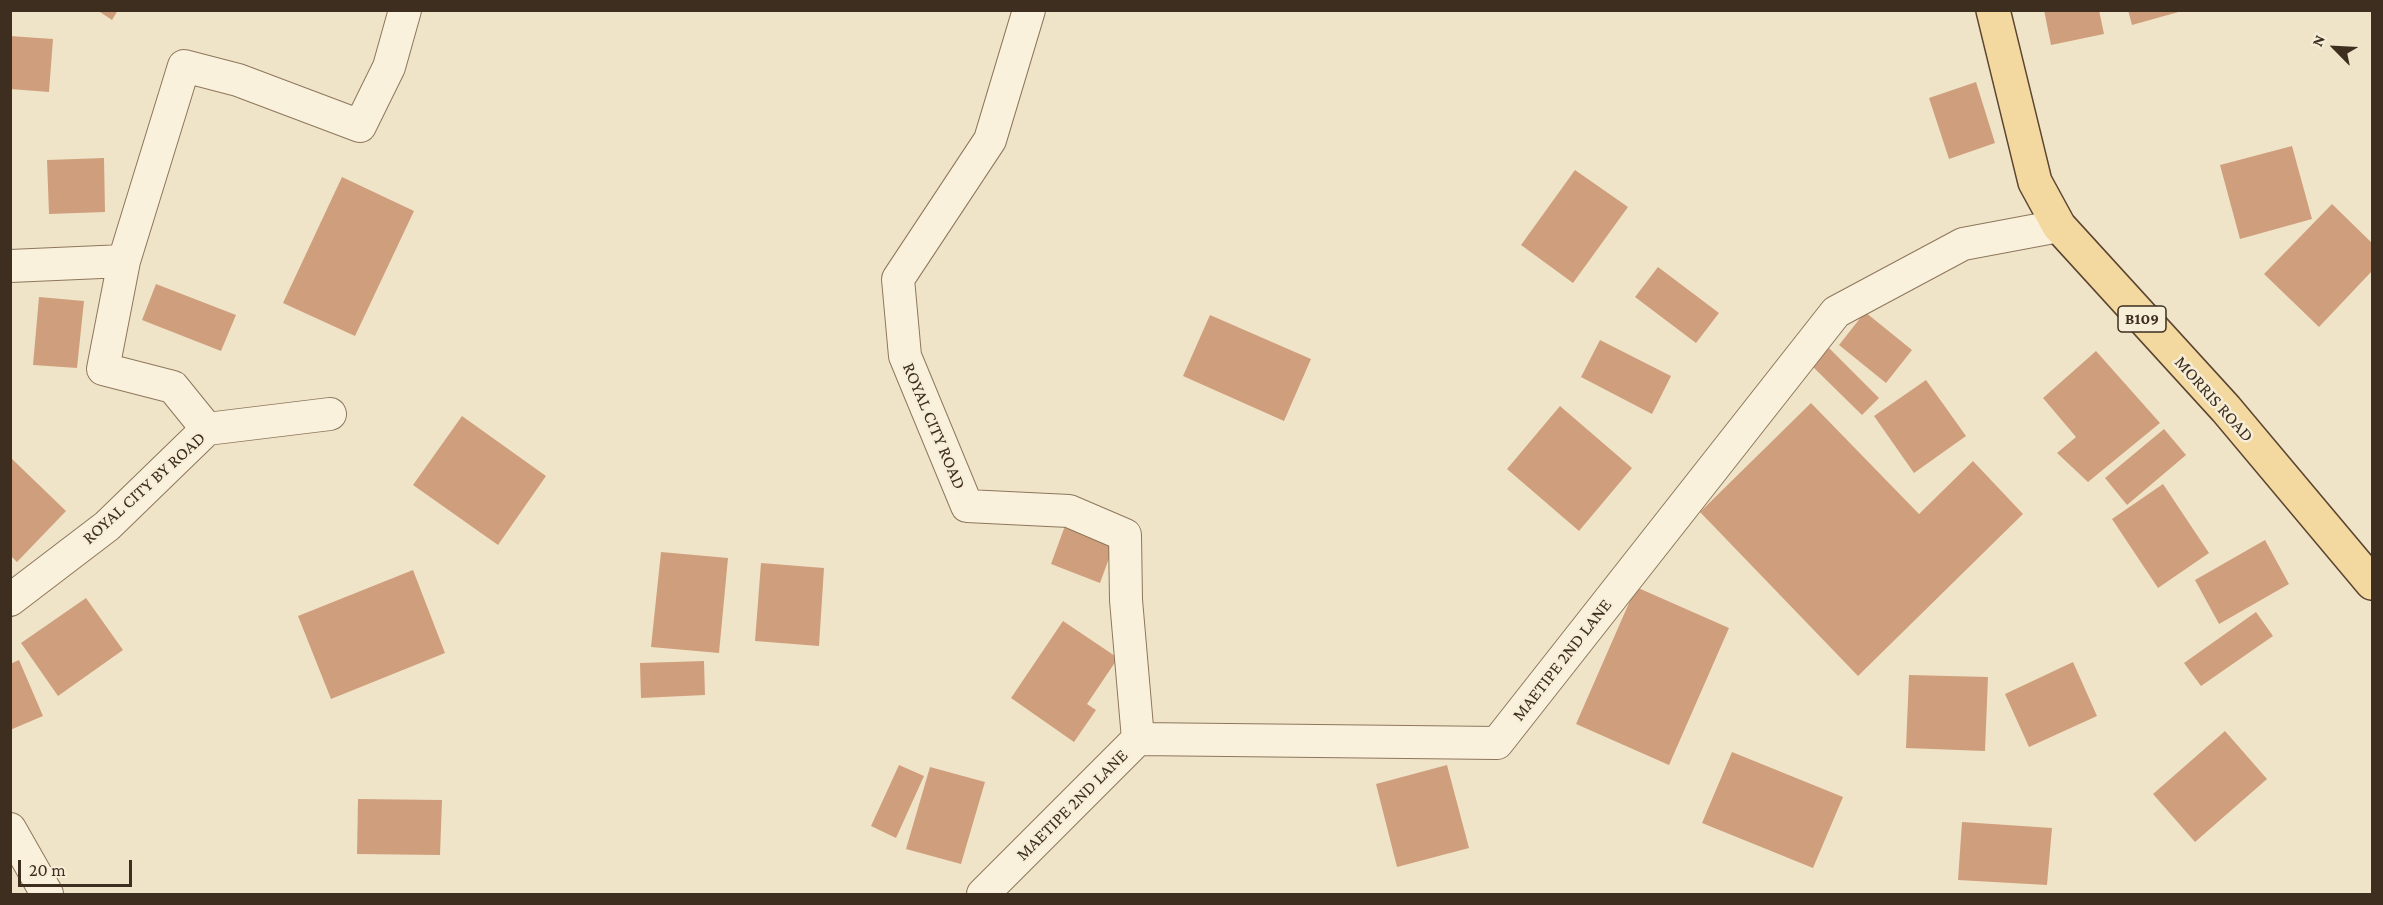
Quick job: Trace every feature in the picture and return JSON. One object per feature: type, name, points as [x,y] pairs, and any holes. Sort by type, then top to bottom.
[{"type":"main road","name":"MORRIS ROAD","points":[[1994,10],[2035,182],[2059,226],[2226,409],[2373,583]]},
{"type":"street","points":[[207,429],[173,387],[103,369],[124,261],[184,66],[238,80],[360,126],[388,67],[405,10]]},
{"type":"street","name":"ROYAL CITY ROAD","points":[[1029,10],[990,140],[898,279],[905,356],[967,506],[1069,511],[1125,535],[1126,600],[1138,739]]},
{"type":"street","name":"MAETIPE 2ND LANE","points":[[983,894],[1138,739],[1497,743],[1836,312],[1963,244],[2059,226]]},
{"type":"street","points":[[10,266],[124,261]]},
{"type":"street","name":"ROYAL CITY BY ROAD","points":[[10,600],[107,526],[207,429],[330,414]]},
{"type":"street","points":[[10,829],[47,894]]},
{"type":"building","points":[[97,10],[118,10],[112,20]]},
{"type":"building","points":[[2044,10],[2099,10],[2104,34],[2051,45]]},
{"type":"building","points":[[2128,10],[2181,10],[2182,11],[2132,25]]},
{"type":"building","points":[[10,36],[53,39],[49,92],[10,89]]},
{"type":"building","points":[[1976,82],[1995,143],[1949,159],[1929,98]]},
{"type":"building","points":[[2292,146],[2312,219],[2240,239],[2220,165]]},
{"type":"building","points":[[104,158],[105,212],[49,214],[47,160]]},
{"type":"building","points":[[1575,170],[1628,207],[1573,283],[1521,245]]},
{"type":"building","points":[[342,177],[414,211],[355,336],[283,303]]},
{"type":"building","points":[[2332,204],[2372,243],[2372,271],[2319,327],[2264,274]]},
{"type":"building","points":[[1658,267],[1719,313],[1696,343],[1635,297]]},
{"type":"building","points":[[156,284],[236,315],[221,351],[142,320]]},
{"type":"building","points":[[39,297],[84,301],[77,368],[33,365]]},
{"type":"building","points":[[1865,312],[1912,350],[1886,383],[1839,345]]},
{"type":"building","points":[[1210,315],[1311,359],[1284,421],[1183,376]]},
{"type":"building","points":[[1600,340],[1671,376],[1652,414],[1581,377]]},
{"type":"building","points":[[1829,348],[1879,398],[1862,415],[1812,366]]},
{"type":"building","points":[[2096,351],[2160,423],[2088,482],[2057,453],[2076,437],[2043,398]]},
{"type":"building","points":[[1926,380],[1966,436],[1914,473],[1874,416]]},
{"type":"building","points":[[1811,403],[1919,514],[1973,461],[2023,514],[1858,676],[1700,512]]},
{"type":"building","points":[[1560,406],[1632,468],[1579,531],[1507,469]]},
{"type":"building","points":[[462,416],[546,476],[498,545],[413,485]]},
{"type":"building","points":[[2164,429],[2186,455],[2127,505],[2105,478]]},
{"type":"building","points":[[10,457],[66,511],[17,562],[10,555]]},
{"type":"building","points":[[2163,484],[2209,553],[2158,588],[2112,519]]},
{"type":"building","points":[[1066,523],[1115,542],[1100,583],[1051,564]]},
{"type":"building","points":[[2265,540],[2289,584],[2219,624],[2195,580]]},
{"type":"building","points":[[661,552],[728,558],[719,653],[651,647]]},
{"type":"building","points":[[761,563],[824,568],[819,646],[755,641]]},
{"type":"building","points":[[413,570],[445,653],[331,699],[298,616]]},
{"type":"building","points":[[1636,587],[1729,628],[1669,765],[1576,724]]},
{"type":"building","points":[[86,598],[123,650],[58,696],[21,643]]},
{"type":"building","points":[[2256,612],[2273,636],[2201,686],[2184,663]]},
{"type":"building","points":[[1063,621],[1118,658],[1087,704],[1096,710],[1074,742],[1011,698]]},
{"type":"building","points":[[19,660],[43,716],[10,730],[10,664]]},
{"type":"building","points":[[704,661],[705,695],[641,698],[640,663]]},
{"type":"building","points":[[2073,662],[2097,716],[2029,747],[2005,694]]},
{"type":"building","points":[[1909,675],[1988,677],[1985,751],[1906,748]]},
{"type":"building","points":[[2225,731],[2267,779],[2195,842],[2153,794]]},
{"type":"building","points":[[1732,752],[1843,797],[1813,868],[1702,823]]},
{"type":"building","points":[[899,765],[924,776],[896,838],[871,826]]},
{"type":"building","points":[[1447,765],[1469,848],[1397,867],[1376,784]]},
{"type":"building","points":[[930,767],[985,782],[961,864],[906,849]]},
{"type":"building","points":[[358,799],[442,800],[440,855],[357,854]]},
{"type":"building","points":[[1962,822],[2052,828],[2047,885],[1958,880]]}]
